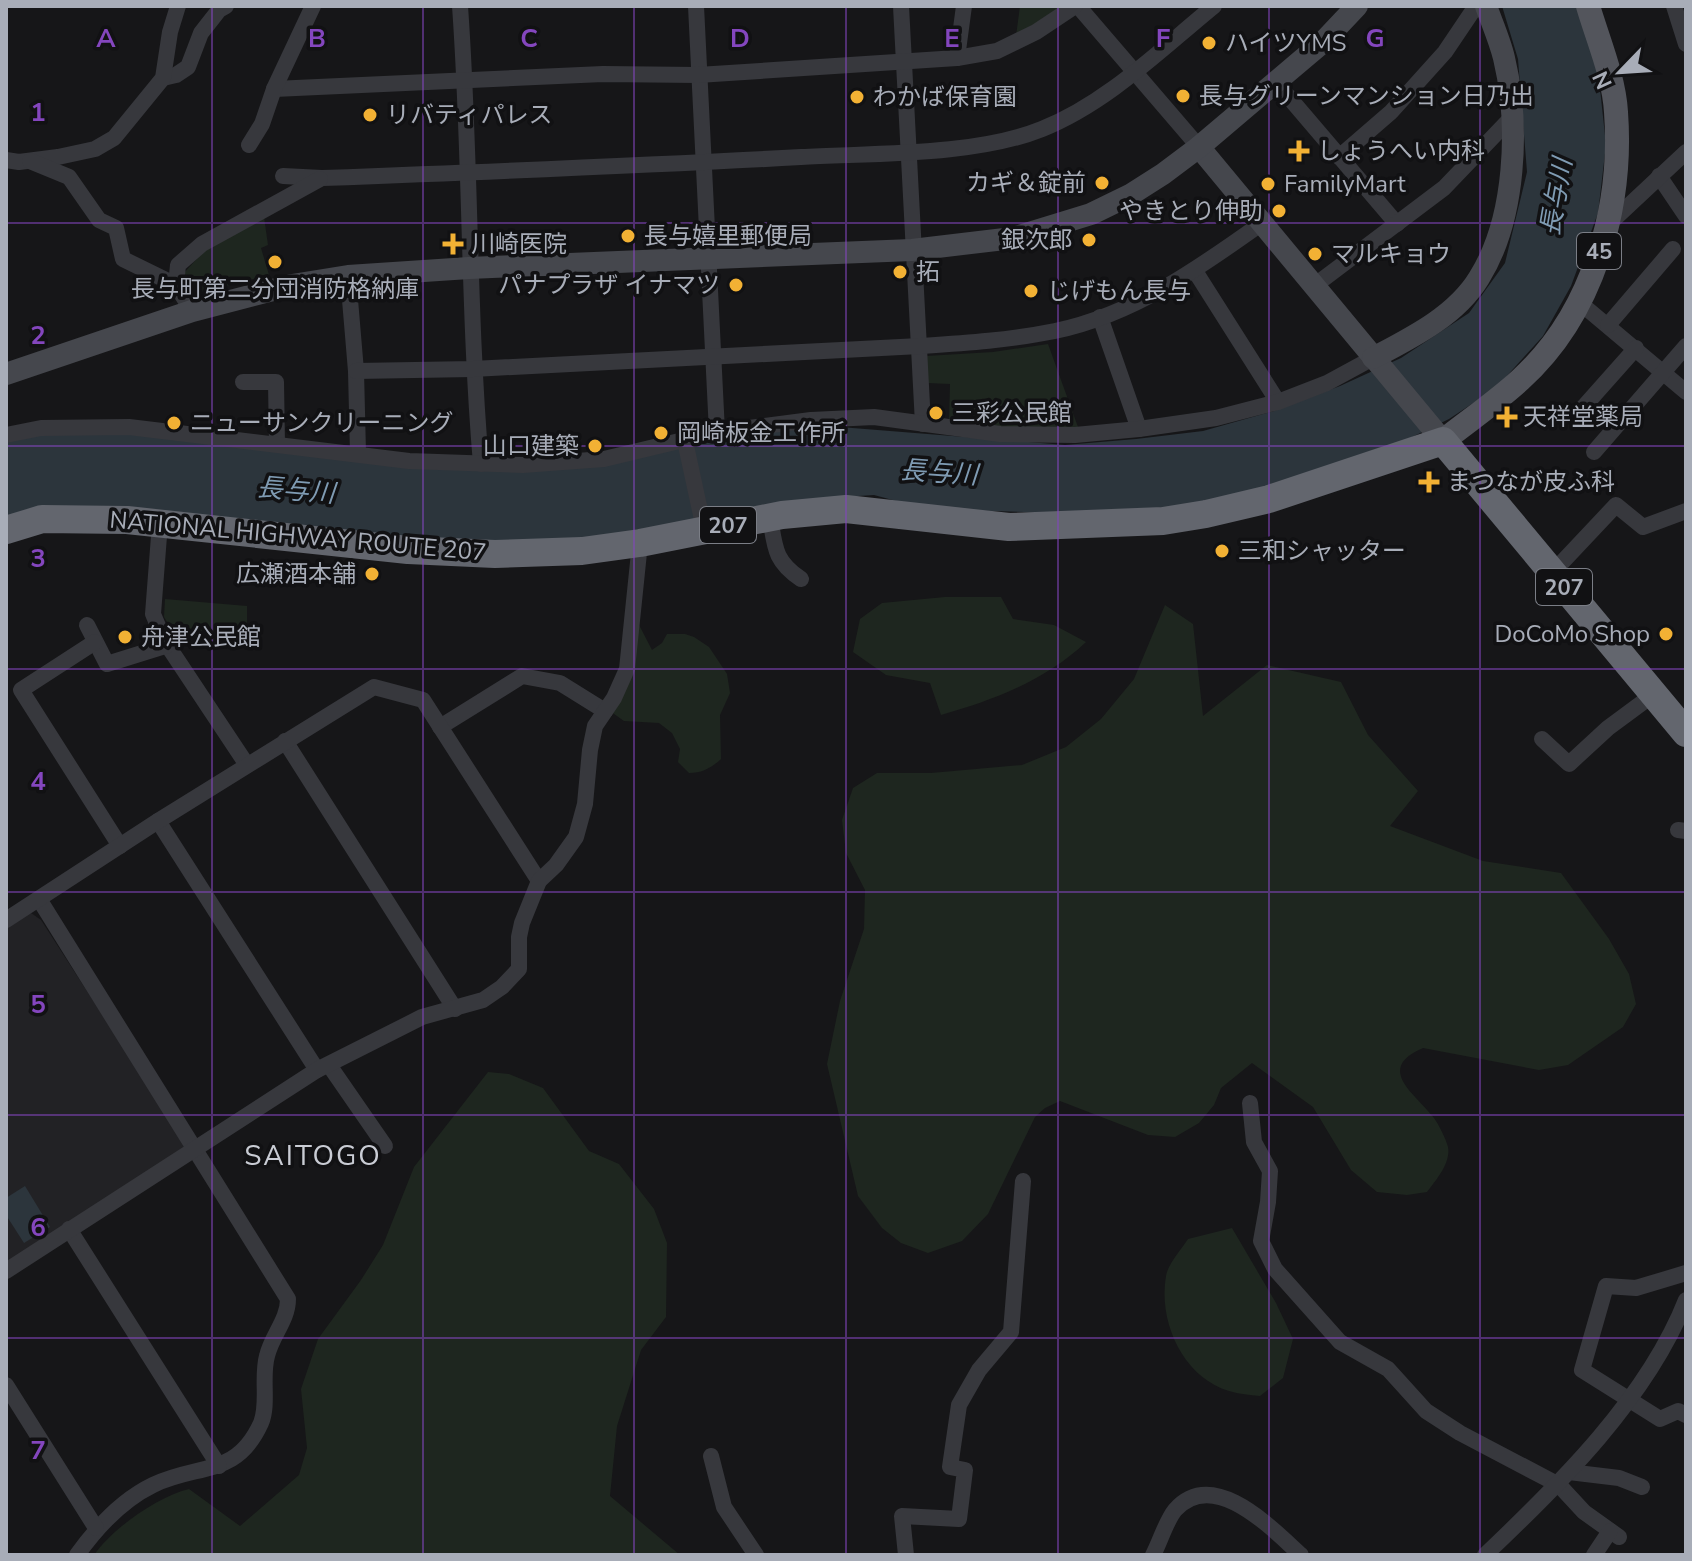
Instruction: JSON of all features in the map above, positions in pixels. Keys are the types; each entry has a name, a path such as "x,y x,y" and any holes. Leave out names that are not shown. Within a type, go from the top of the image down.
{"highway":[{"name":"NATIONAL HIGHWAY ROUTE 207","path":"6,530 42,519 79,518 160,523 408,550 495,554 582,551 640,543 704,526 846,509 1009,527 1163,521 1269,499 1439,437"},
{"name":"207","path":"1439,437 1686,733"}],"main road":[{"name":"45","path":"1439,437 1521,379 1551,345 1579,302 1609,224 1617,165 1616,109 1588,6"}],"street":[{"path":"6,160 29,161 95,149 114,138 163,78 170,32 178,6"},
{"path":"163,78 176,75 188,67 201,33 219,10 226,6"},
{"path":"249,145 262,124 274,89 313,6"},
{"path":"460,6 473,369 481,464"},
{"path":"696,6 717,432"},
{"path":"901,6 923,424"},
{"path":"957,58 964,6"},
{"path":"274,89 603,74 698,75 957,58 997,51 1036,32 1076,6 1199,147 1439,437"},
{"path":"283,176 322,178 703,163 910,151 1001,142 1042,129 1077,112 1133,72 1214,6"},
{"path":"6,374 192,311 292,285 348,276 469,268 912,250 1013,238 1091,214 1130,195 1199,147 1323,42 1357,6"},
{"path":"1339,157 1391,112 1445,52 1476,6"},
{"path":"6,435 41,428 129,427 409,461 523,465 604,459 686,443 717,432 811,420 874,417 1000,434 1075,435 1216,418 1278,402 1376,361 1448,313 1479,279 1501,231 1512,175 1511,118 1504,59 1486,6"},
{"path":"1674,6 1686,44"},
{"path":"1275,81 1397,224"},
{"path":"1314,286 1444,188 1511,118"},
{"path":"1609,224 1686,152"},
{"path":"29,161 69,177 99,220 116,228 123,259 176,285 192,311"},
{"path":"1659,176 1686,216"},
{"path":"176,285 178,265 202,244 322,178"},
{"path":"356,371 473,369 920,346 1029,335 1100,317 1170,286 1262,223"},
{"path":"1608,325 1673,249"},
{"path":"1195,271 1278,402"},
{"path":"348,276 356,371 358,453"},
{"path":"1579,302 1686,392"},
{"path":"1100,317 1139,429"},
{"path":"1594,452 1686,346"},
{"path":"1580,411 1636,348"},
{"path":"243,382 276,382 277,444"},
{"path":"686,443 704,526"},
{"path":"1552,573 1616,505 1643,527 1686,511"},
{"path":"770,517 781,564 801,579"},
{"path":"160,523 153,614 168,645 247,765"},
{"path":"6,1271 323,1068 422,1017 483,1000 502,987 519,969 522,923 539,881 556,865 576,837 585,804 595,726 614,698 627,669 640,543"},
{"path":"87,625 107,664 168,645"},
{"path":"95,642 21,690 120,846"},
{"path":"440,727 522,676 560,683 605,711"},
{"path":"6,920 374,687 423,700 539,881"},
{"path":"1542,739 1569,764 1608,728 1654,694"},
{"path":"285,741 455,1009"},
{"path":"158,821 323,1068 385,1146"},
{"path":"39,899 288,1299 288,1311 266,1357 262,1420 245,1451 219,1466 153,1485 96,1528 77,1555"},
{"path":"1250,1103 1254,1142 1270,1171 1261,1241 1275,1269 1340,1342 1388,1369 1426,1411 1460,1433 1564,1478 1619,1478 1642,1487"},
{"path":"906,1555 902,1516 959,1519 965,1470 950,1467 959,1405 979,1370 1011,1332 1023,1181"},
{"path":"69,1229 219,1466"},
{"path":"1686,1273 1636,1288 1606,1286 1582,1370 1660,1419 1678,1411 1686,1415"},
{"path":"1485,1555 1564,1478 1648,1374 1673,1334 1686,1300"},
{"path":"6,1385 96,1528"},
{"path":"711,1456 724,1507 756,1555"},
{"path":"1564,1478 1584,1512 1614,1534 1594,1555"},
{"path":"1153,1555 1176,1510 1195,1498 1218,1495 1253,1512 1301,1555"}],"shaded area":[{"path":"1020,6 1062,6 1016,36"},
{"path":"264,217 268,245 261,248 269,275 188,296 183,274 203,252"},
{"path":"1048,344 1078,427 949,423 950,384 927,383 926,356 993,352"},
{"path":"945,597 1001,597 1013,619 1054,625 1086,642 1037,678 980,703 941,715 930,683 886,675 853,652 860,619 882,603"},
{"path":"165,599 247,606 247,646 176,636 164,617"},
{"path":"1165,605 1193,624 1203,716 1267,665 1341,682 1368,735 1418,791 1390,826 1483,861 1561,873 1609,939 1629,974 1636,1004 1623,1027 1568,1065 1539,1070 1423,1048 1409,1056 1402,1064 1400,1073 1403,1082 1434,1118 1448,1147 1445,1165 1427,1192 1407,1195 1377,1192 1351,1170 1313,1107 1252,1063 1221,1088 1214,1105 1199,1123 1175,1137 1148,1135 1060,1101 1045,1108 1035,1117 988,1214 962,1241 928,1253 901,1243 882,1228 858,1196 827,1064 840,1001 864,929 865,890 846,853 842,820 853,788 877,773 931,773 1022,765 1066,747 1101,719 1134,679"},
{"path":"638,623 652,650 662,643 667,634 685,634 709,647 727,674 730,693 720,715 721,759 706,769 689,773 678,762 680,749 672,733 659,723 624,721 610,711"},
{"path":"31,913 41,920 185,1143 185,1152 6,1269 6,925"},
{"path":"488,1072 509,1074 543,1088 589,1151 619,1164 654,1209 667,1243 666,1317 641,1350 617,1426 610,1496 680,1555 94,1555 124,1524 150,1506 177,1493 189,1489 240,1526 299,1475 307,1448 301,1389 318,1339 383,1245 414,1167"},
{"path":"1232,1228 1276,1303 1293,1339 1283,1378 1260,1396 1229,1391 1199,1374 1177,1346 1166,1311 1167,1271 1188,1239"}],"water":[{"name":"長与川","path":"1502,6 1577,6 1598,70 1606,145 1598,213 1571,286 1543,336 1496,388 1449,419 1410,438 1284,483 1182,506 1090,514 926,509 874,495 811,499 589,540 472,542 6,520 6,442 43,433 131,433 482,471 793,427 840,427 1065,445 1203,431 1274,411 1401,358 1469,313 1505,263 1527,172 1518,59"},
{"path":"25,1186 50,1227 24,1243 6,1215 6,1198"}],"place":[{"name":"ハイツYMS","path":"1209,43"},
{"name":"長与グリーンマンション日乃出","path":"1183,96"},
{"name":"わかば保育園","path":"857,97"},
{"name":"リバティパレス","path":"370,115"},
{"name":"しょうへい内科","path":"1299,151"},
{"name":"カギ＆錠前","path":"1102,183"},
{"name":"FamilyMart","path":"1268,184"},
{"name":"やきとり伸助","path":"1279,211"},
{"name":"長与嬉里郵便局","path":"628,236"},
{"name":"銀次郎","path":"1089,240"},
{"name":"川崎医院","path":"453,244"},
{"name":"マルキョウ","path":"1315,254"},
{"name":"長与町第二分団消防格納庫","path":"275,262"},
{"name":"拓","path":"900,272"},
{"name":"パナプラザ イナマツ","path":"736,285"},
{"name":"じげもん長与","path":"1031,291"},
{"name":"三彩公民館","path":"936,413"},
{"name":"天祥堂薬局","path":"1507,417"},
{"name":"ニューサンクリーニング","path":"174,423"},
{"name":"岡崎板金工作所","path":"661,433"},
{"name":"山口建築","path":"595,446"},
{"name":"まつなが皮ふ科","path":"1429,482"},
{"name":"三和シャッター","path":"1222,551"},
{"name":"広瀬酒本舗","path":"372,574"},
{"name":"DoCoMo Shop","path":"1666,634"},
{"name":"舟津公民館","path":"125,637"}],"district":[{"name":"SAITOGO","path":"313,1155"}]}
